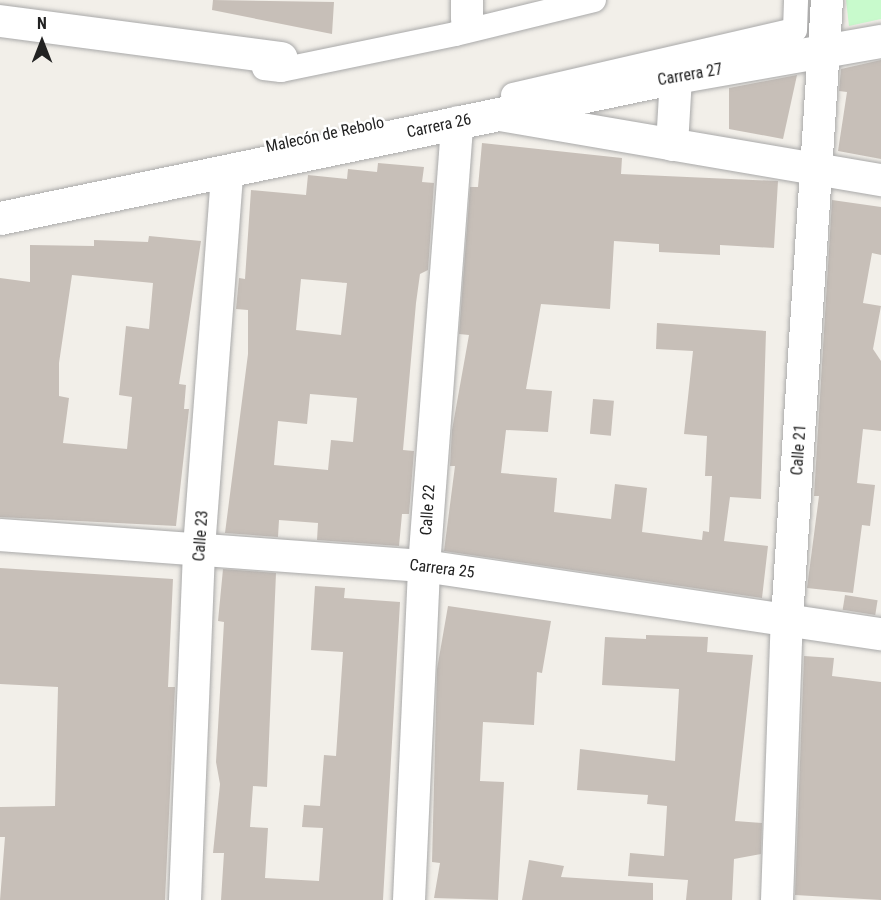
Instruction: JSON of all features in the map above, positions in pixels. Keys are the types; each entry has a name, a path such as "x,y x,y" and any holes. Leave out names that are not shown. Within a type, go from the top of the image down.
{"street":[{"path":"0,33 281,70 594,0"},
{"name":"Malecón de Rebolo","path":"0,202 795,30 796,0"},
{"name":"Calle 21","path":"777,900 787,619 819,169 827,10"},
{"path":"0,21 282,58"},
{"name":"Carrera 27","path":"499,114 676,77 825,53 881,41"},
{"path":"672,145 676,77"},
{"name":"Carrera 26","path":"0,218 499,114 881,180"},
{"name":"Calle 22","path":"409,900 424,566 457,122"},
{"name":"Calle 23","path":"185,900 199,548 227,172"},
{"name":"Carrera 25","path":"0,535 424,566 881,634"}],"green space":[{"path":"846,0 881,0 881,19 849,26"}],"building":[{"path":"213,0 334,2 332,34 212,10"},
{"path":"881,60 881,159 838,151 847,92 839,91 841,69"},
{"path":"797,75 783,139 729,129 729,88"},
{"path":"482,143 622,158 621,174 778,181 774,248 720,245 720,255 659,252 659,244 614,241 610,309 541,304 526,389 552,391 548,432 506,430 501,473 557,478 554,512 611,519 615,484 647,488 642,532 702,540 703,531 709,532 712,476 705,476 707,436 684,434 693,351 656,349 657,323 766,331 761,499 730,497 724,541 768,546 762,598 444,551 455,466 450,466 452,430 469,335 459,334 470,187 478,187"},
{"path":"378,163 424,167 422,182 434,183 428,270 420,274 403,450 414,451 409,514 402,514 399,546 317,540 318,523 279,520 278,537 225,533 248,354 248,310 236,309 239,278 245,279 251,190 306,195 308,175 347,179 348,169 377,172","holes":["301,279 347,283 341,335 296,330","310,394 357,398 353,442 331,440 328,470 274,465 278,421 307,424"]},
{"path":"832,200 881,207 881,255 872,253 863,303 881,306 873,349 881,361 881,431 863,429 857,483 875,485 870,526 862,525 853,593 807,588 819,496 814,496"},
{"path":"149,236 201,241 179,384 186,385 184,409 189,409 176,526 0,517 0,278 30,282 30,245 94,246 94,240 148,242","holes":["72,275 153,283 149,329 126,326 119,395 132,397 127,449 63,443 69,398 59,396 59,363"]},
{"path":"593,399 614,401 611,436 590,434"},
{"path":"0,568 173,579 168,687 175,687 165,900 0,900 5,837 0,837 0,807 55,806 58,687 0,684"},
{"path":"223,569 276,573 267,787 253,786 250,827 268,828 265,878 319,881 323,828 302,827 304,805 320,806 324,755 336,756 343,652 311,650 315,586 345,588 344,598 400,602 383,900 221,900 224,853 213,853 220,784 216,762 224,622 218,621"},
{"path":"845,595 878,600 875,615 843,610"},
{"path":"448,606 551,621 542,673 537,672 534,725 483,722 480,781 504,782 498,900 434,898 440,863 432,862 437,669"},
{"path":"646,635 708,637 707,652 753,655 735,821 762,823 761,854 734,859 732,900 686,900 688,880 628,876 630,853 664,856 667,806 647,804 648,795 577,790 580,749 675,761 679,689 602,685 605,637 646,639"},
{"path":"804,656 834,658 832,676 881,682 881,900 795,895"},
{"path":"529,860 564,866 561,877 653,883 653,900 522,900"}]}
